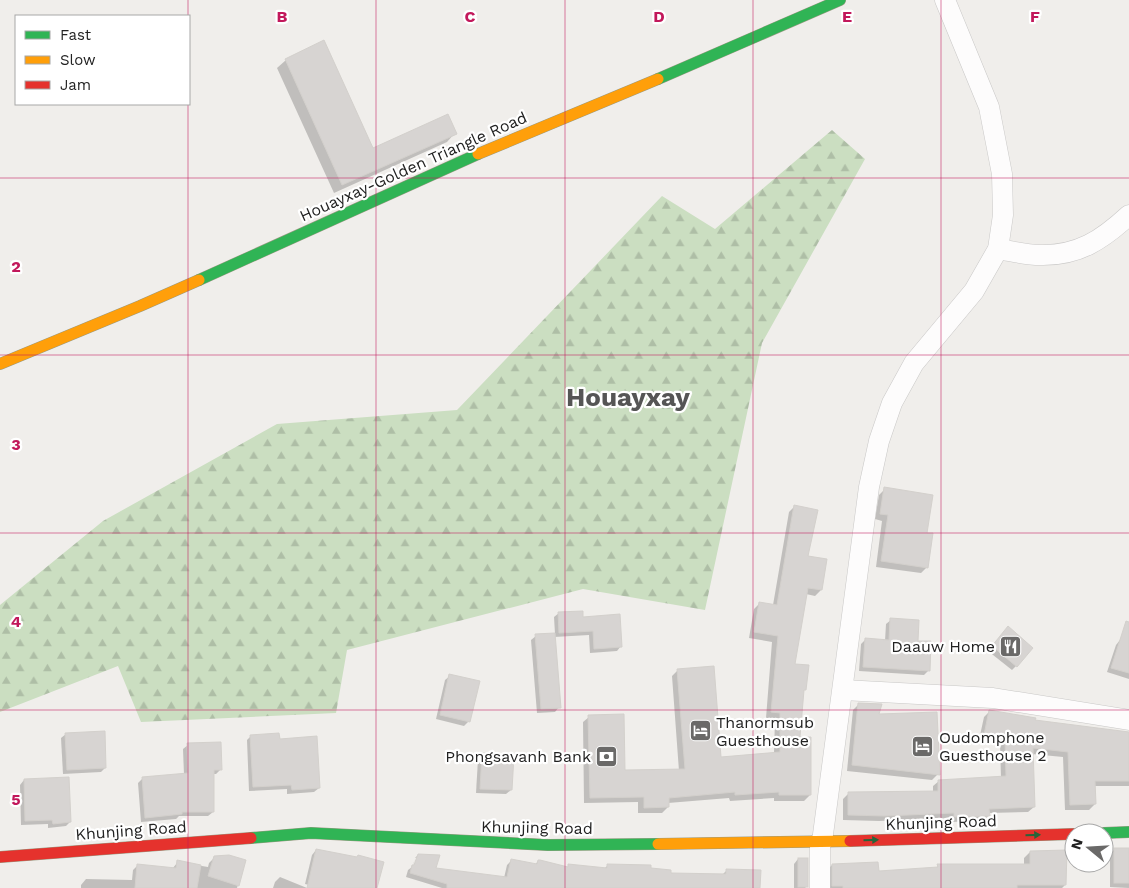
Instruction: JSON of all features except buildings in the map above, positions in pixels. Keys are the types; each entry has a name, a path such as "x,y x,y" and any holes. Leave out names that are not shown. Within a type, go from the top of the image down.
{"main road":[{"name":"Houayxay-Golden Triangle Road","path":"0,364 140,306 478,154 684,68 840,0"},
{"path":"1114,833 1129,832"},
{"name":"Khunjing Road","path":"0,856 311,833 548,845 821,842 1064,834"}],"street":[{"path":"820,888 821,842 869,487 879,440 892,403 914,363 974,291 998,249 1003,215 1002,174 989,107 945,0"},
{"path":"998,249 1038,255 1061,254 1080,248 1109,234 1129,215"},
{"path":"843,690 994,698 1129,720"}],"green space":[{"path":"832,130 865,159 762,343 705,610 583,589 347,650 336,713 141,722 118,666 0,712 0,605 103,521 277,424 457,410 662,196 715,229"}],"traffic: fast":[{"path":"658,79 840,0"},
{"path":"199,280 478,154"},
{"path":"1114,833 1129,832"},
{"path":"251,838 311,833 548,845 658,844"}],"traffic: slow":[{"path":"478,154 658,79"},
{"path":"0,364 199,280"},
{"path":"658,844 850,841"}],"traffic: jam":[{"path":"850,841 1064,834"},
{"path":"0,857 251,838"}],"place":[{"name":"Daauw Home","path":"1011,646"},
{"name":"Thanormsub Guesthouse","path":"700,731"},
{"name":"Oudomphone Guesthouse 2","path":"923,746"},
{"name":"Phongsavanh Bank","path":"607,756"}],"district":[{"name":"Houayxay","path":"628,397"}]}
